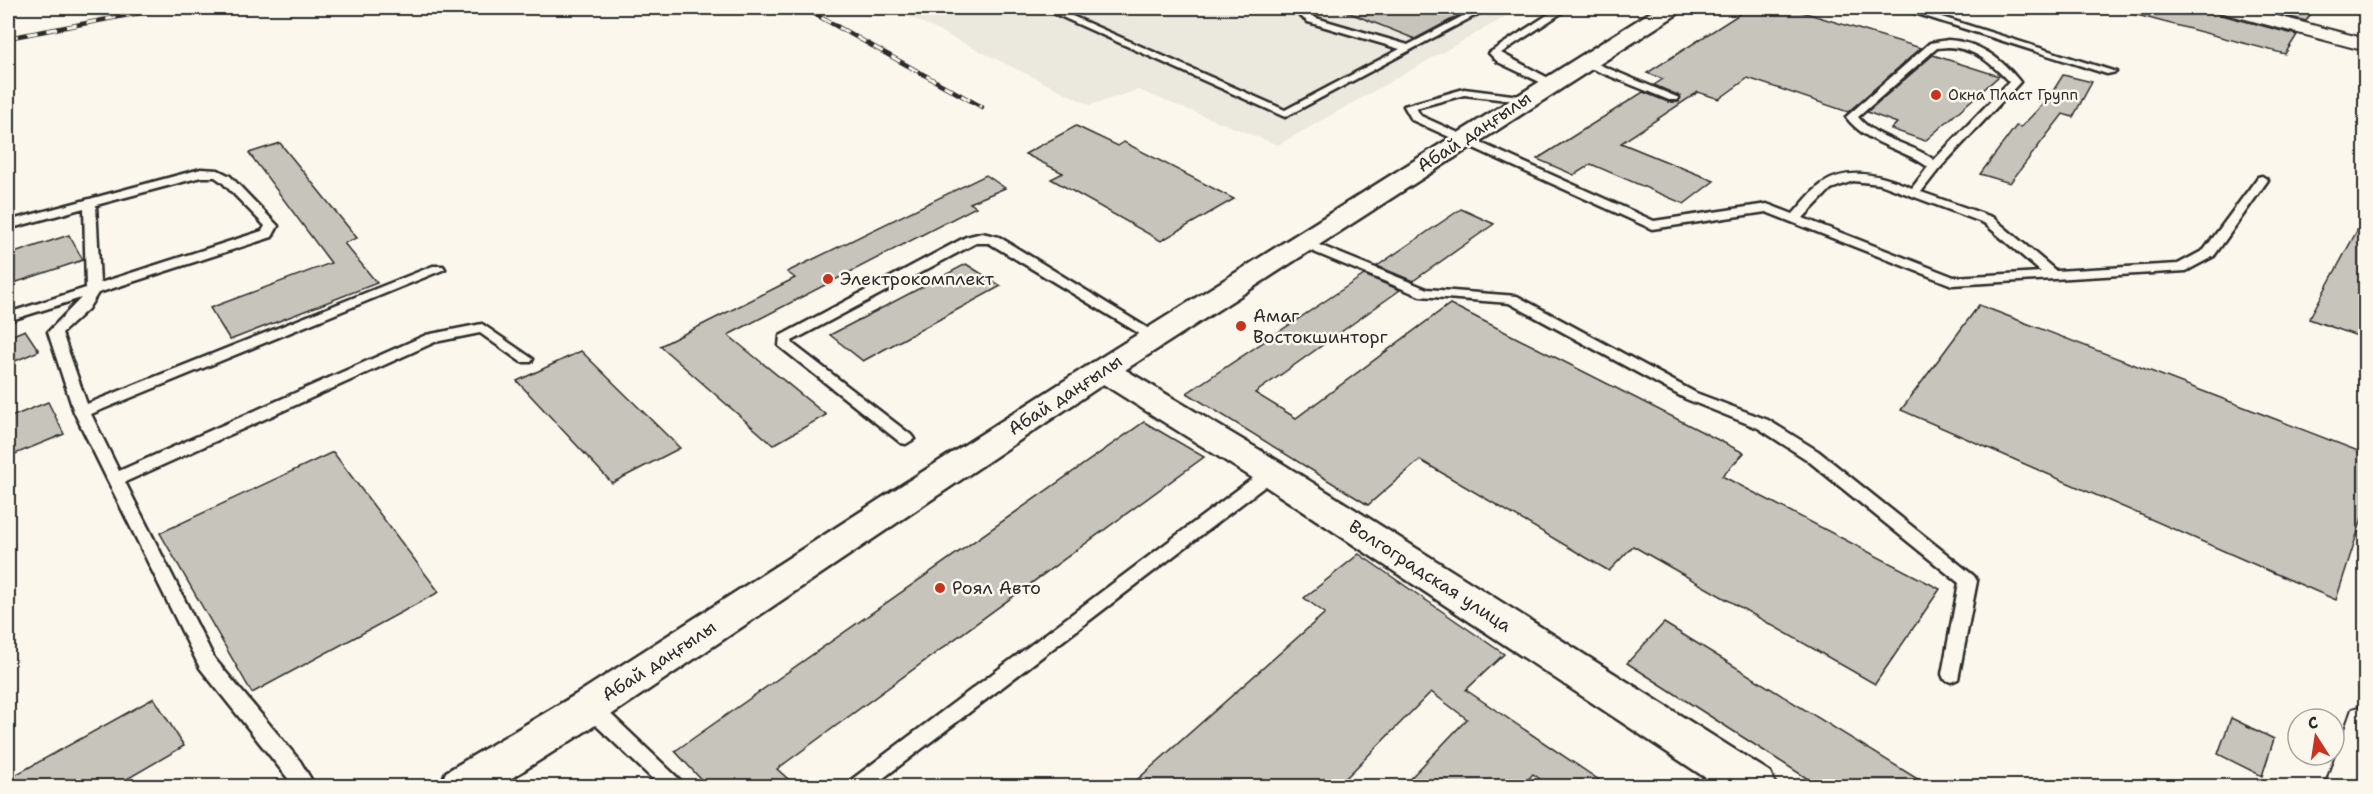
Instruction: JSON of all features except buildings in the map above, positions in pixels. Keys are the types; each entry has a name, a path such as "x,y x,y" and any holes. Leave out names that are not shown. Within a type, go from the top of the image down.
{"main road":[{"name":"Абай даңғылы","path":"462,786 590,706 1103,370 1537,91 1671,8"},
{"name":"Волгоградская улица","path":"1103,370 1271,473 1754,786"}],"street":[{"path":"2226,8 2366,45"},
{"path":"2344,786 2366,721"}],"lane":[{"path":"1047,8 1285,114 1484,8"},
{"path":"1295,8 1312,20 1407,48"},
{"path":"1537,91 1494,53 1564,8"},
{"path":"1904,8 2111,72"},
{"path":"1914,193 1935,166 2015,82 1980,49 1949,43 1934,45 1852,117 1859,127 1872,136 1915,151 1935,166"},
{"path":"1584,62 1672,98"},
{"path":"1537,91 1464,92 1410,106 1416,118 1652,225 1767,208 1952,281 2181,268 2209,253 2262,180"},
{"path":"8,225 201,173 218,174 226,179 272,226 267,234 8,317"},
{"path":"1795,219 1832,183 1854,178 1883,180 1988,220 2053,275"},
{"path":"90,203 93,290 83,306 55,332 82,412 207,663 293,767 305,786"},
{"path":"906,439 786,346 785,339 971,240 982,237 994,240 1155,337"},
{"path":"1302,242 1425,293 1512,299 1690,396 1763,424 1812,454 1968,581 1951,674"},
{"path":"82,412 438,269"},
{"path":"116,479 431,338 482,328 526,359"},
{"path":"858,786 1271,473"},
{"path":"590,706 673,786"}],"shaded area":[{"path":"892,8 1521,8 1278,145 1138,90 1090,105"}],"railway":[{"path":"8,38 166,8"},
{"path":"804,8 982,107"}],"place":[{"name":"Окна Пласт Групп","path":"1936,95"},
{"name":"Электрокомплект","path":"828,279"},
{"name":"Амаг Востокшинторг","path":"1241,326"},
{"name":"Роял Авто","path":"940,588"}]}
